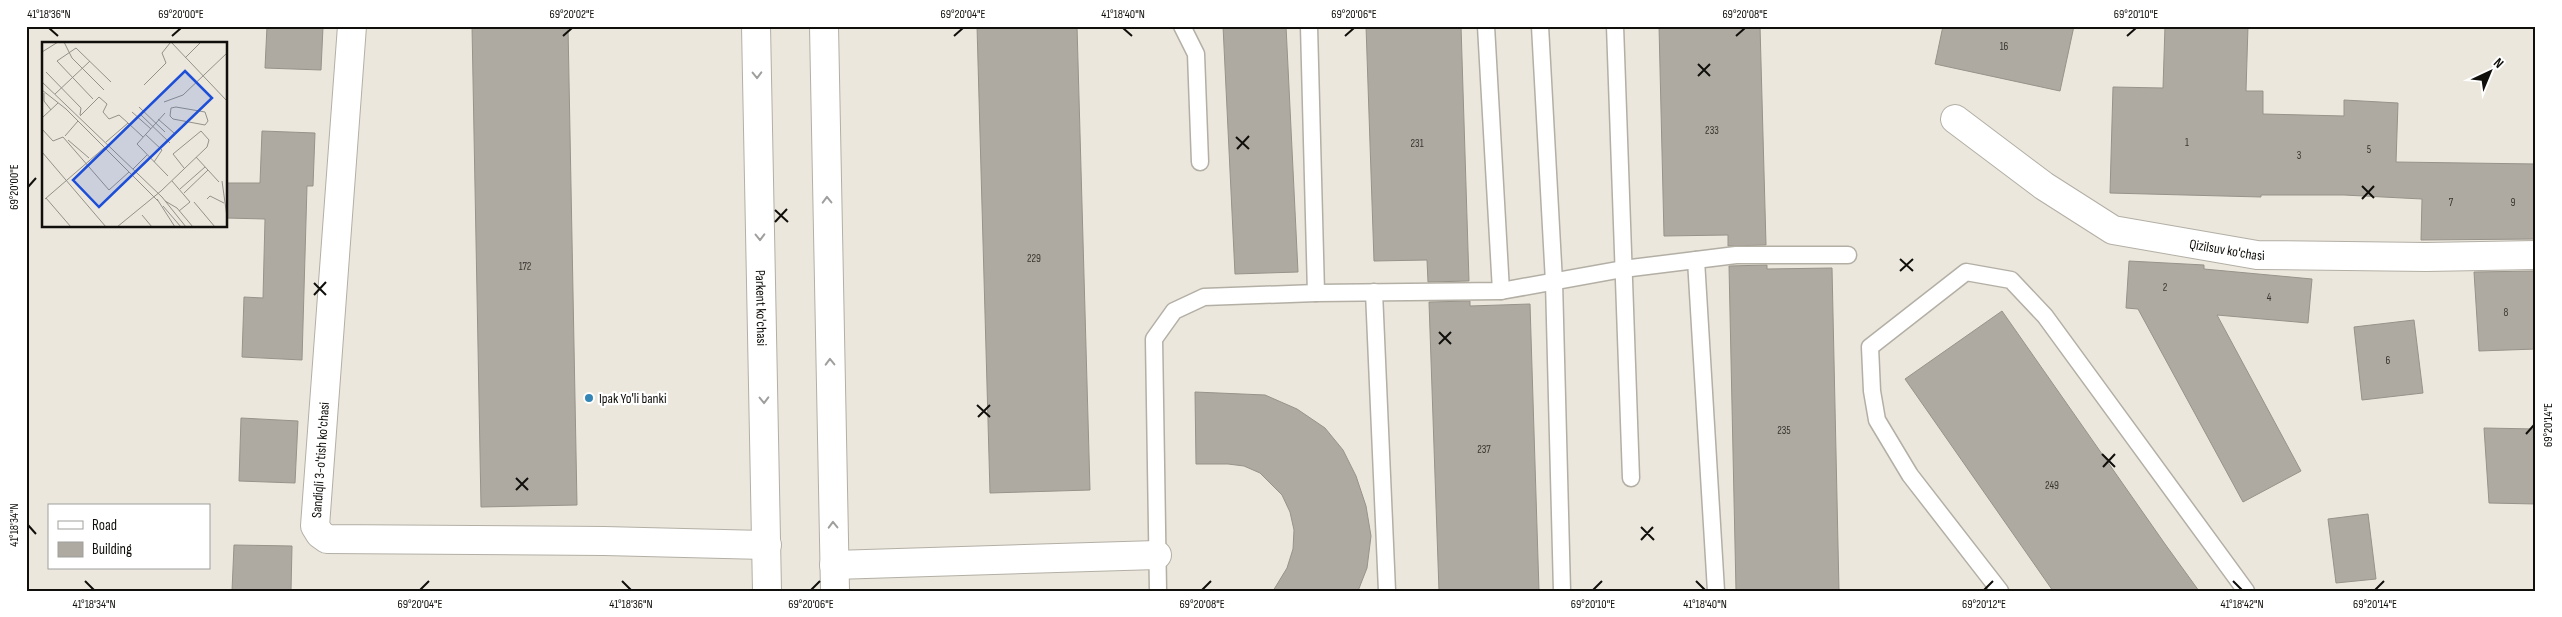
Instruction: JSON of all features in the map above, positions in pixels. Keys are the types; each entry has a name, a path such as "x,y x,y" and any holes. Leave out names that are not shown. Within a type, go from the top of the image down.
{"street":[{"name":"Sandiqli 3-o'tish ko'chasi","path":"352,26 315,526 320,534 327,539 604,540 766,546"},
{"name":"Parkent ko'chasi","path":"756,26 768,591"},
{"path":"824,26 835,578 1157,555"},
{"name":"Qizilsuv ko'chasi","path":"1955,119 2044,186 2113,230 2257,254 2426,257 2536,255"}],"lane":[{"path":"1182,26 1196,54 1200,162"},
{"path":"1309,26 1316,292"},
{"path":"1486,26 1502,291"},
{"path":"1540,26 1554,282 1562,591"},
{"path":"1615,26 1631,478"},
{"path":"1158,591 1154,339 1174,311 1204,297 1316,292 1502,291 1623,269 1736,255 1848,255"},
{"path":"1696,260 1716,591"},
{"path":"2000,591 1910,475 1877,420 1872,391 1870,347 1966,272 2011,280 2045,316 2246,591"},
{"path":"1374,292 1387,591"}],"building":[{"path":"267,26 323,27 321,70 265,68"},
{"path":"472,26 568,26 577,505 481,507"},
{"path":"977,26 1077,26 1090,490 990,493"},
{"path":"1223,26 1286,26 1298,272 1235,274"},
{"path":"1366,26 1461,26 1469,281 1428,282 1427,260 1374,261"},
{"path":"1659,26 1760,26 1766,245 1728,246 1728,235 1664,236"},
{"path":"1943,26 2074,26 2060,91 1935,64"},
{"path":"2165,26 2248,26 2246,91 2263,91 2263,114 2344,116 2344,100 2398,103 2396,162 2536,164 2536,239 2421,240 2422,199 2344,195 2261,195 2261,197 2110,193 2113,87 2163,88"},
{"path":"262,131 315,133 313,186 307,186 302,360 242,357 244,297 263,298 265,219 228,218 228,183 260,183"},
{"path":"2129,261 2204,265 2204,269 2312,279 2308,323 2217,315 2301,471 2243,502 2138,309 2126,308"},
{"path":"1767,265 1767,269 1832,268 1839,591 1736,591 1729,266"},
{"path":"2536,271 2536,349 2479,351 2474,272"},
{"path":"1470,301 1470,306 1530,304 1539,591 1439,591 1429,302"},
{"path":"2002,311 2199,591 2053,591 1905,379"},
{"path":"2414,320 2423,393 2362,400 2354,327"},
{"path":"1195,392 1265,395 1297,409 1325,428 1343,450 1356,476 1366,506 1371,536 1367,568 1358,591 1273,591 1287,568 1293,549 1294,530 1290,512 1282,495 1260,473 1244,466 1196,464"},
{"path":"241,418 298,421 295,483 239,481"},
{"path":"2484,428 2536,429 2536,504 2489,503"},
{"path":"2368,514 2376,579 2336,583 2328,519"},
{"path":"234,545 292,546 291,591 232,591"}],"place":[{"name":"Ipak Yo'li banki","path":"589,398"}]}
